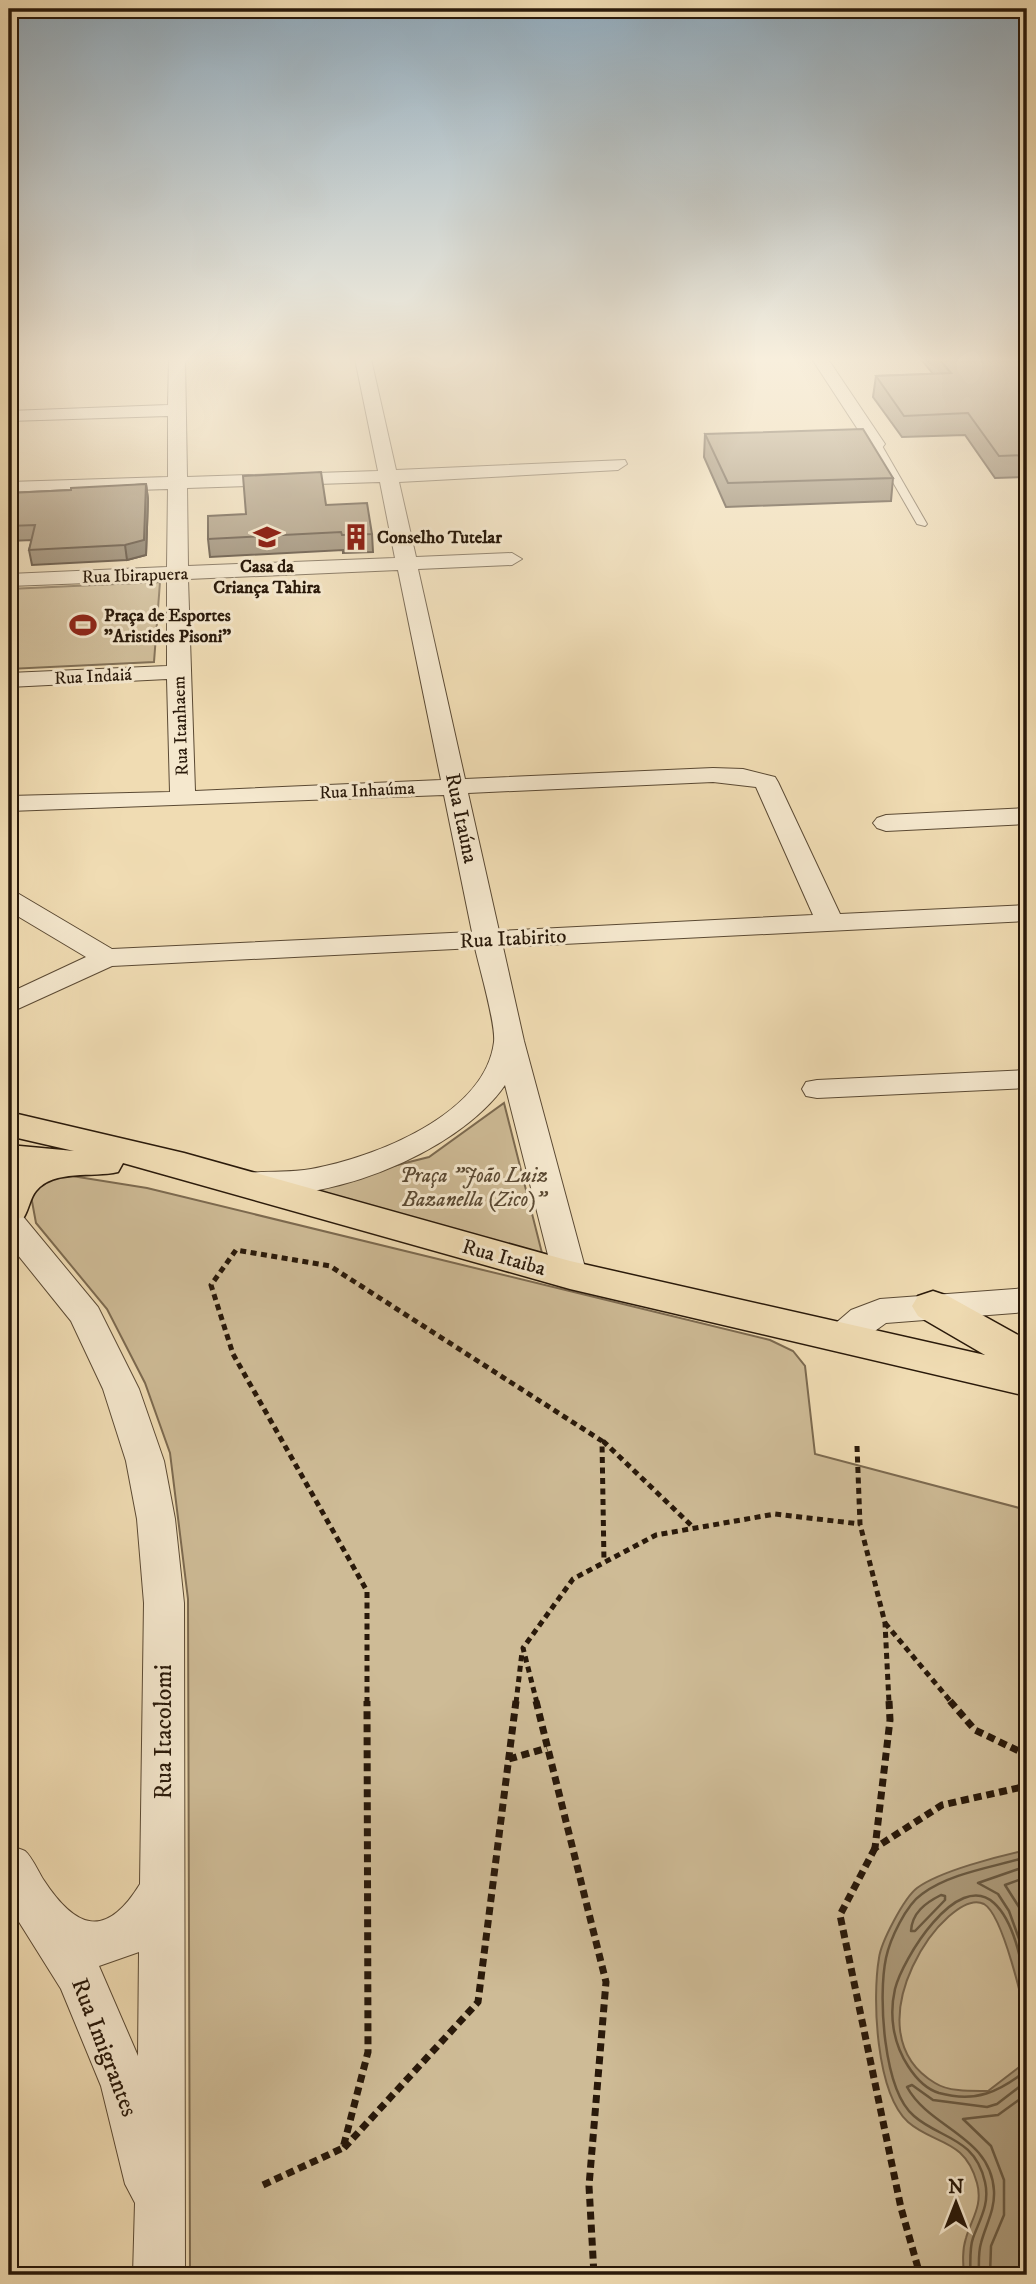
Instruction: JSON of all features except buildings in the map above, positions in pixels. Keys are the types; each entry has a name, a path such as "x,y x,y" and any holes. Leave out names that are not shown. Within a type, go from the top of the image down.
{"main road":[{"name":"Rua Itaiba","path":"9,1124 170,1162 570,1275 1027,1380"},
{"name":"Rua Itaiba","path":"9,1157 72,1164 170,1162"},
{"path":"11,1215 16,1187 27,1176 45,1168 72,1164"},
{"path":"933,1306 1027,1359"}],"street":[{"name":"Rua Itanhaem","path":"179,466 178,672 183,799"},
{"name":"Rua Itaúna","path":"387,466 509,1041 570,1275"},
{"path":"9,488 585,466"},
{"name":"Rua Ibirapuera","path":"9,580 512,559"},
{"name":"Rua Indaiá","path":"9,680 178,672"},
{"name":"Rua Inhaúma","path":"9,804 183,799 713,775 743,776 766,782 830,922"},
{"path":"886,823 1027,816"},
{"path":"9,900 107,958"},
{"name":"Rua Itabirito","path":"9,1004 107,958 1027,913"},
{"path":"242,1184 309,1180 364,1167 418,1143 463,1116 496,1078 509,1041"},
{"path":"817,1089 1027,1079"},
{"name":"Rua Itacolomi","path":"11,1215 86,1317 121,1389 145,1461 156,1519 164,1603 159,2275"},
{"path":"842,1337 863,1319 880,1311 1027,1300"},
{"name":"Rua Imigrantes","path":"9,1866 79,1975 126,2086 161,2222"},
{"name":"Rua Imigrantes","path":"43,1919 73,1941 102,1945 127,1936 150,1915 163,1887"}],"lane":[{"path":"888,466 922,524"}],"path":[{"path":"343,2148 368,2052 367,1591 233,1354 211,1285 236,1250 330,1266 602,1441 694,1528"},
{"path":"602,1441 604,1562"},
{"path":"857,1446 860,1524 885,1623 890,1720 875,1848 840,1915 901,2208 920,2275"},
{"path":"263,2185 343,2148 478,2002 523,1647 573,1579 656,1535 775,1514 860,1524"},
{"path":"885,1623 975,1730 1027,1755"},
{"path":"523,1647 606,1982 589,2186 594,2275"},
{"path":"509,1759 547,1748"},
{"path":"875,1848 942,1805 1027,1786"}],"green space":[{"name":"Praça de Esportes \"Aristides Pisoni\"","path":"160,582 154,662 9,669 9,589"},
{"name":"Praça \"João Luiz Bazanella (Zico)\"","path":"504,1103 543,1257 293,1191 429,1157"},
{"path":"72,1176 147,1188 770,1340 793,1351 805,1366 815,1454 1027,1510 1027,2275 190,2275 188,1599 170,1453 145,1383 107,1309 36,1223 31,1196 38,1184 53,1177"}],"water":[{"path":"1027,1850 1027,2029 1005,1942 991,1912 984,1904 968,1904 949,1916 929,1938 913,1966 902,1998 900,2030 910,2059 941,2086 988,2091 1022,2065 1027,2051 1027,2275 964,2275 964,2247 979,2198 977,2183 965,2158 948,2144 908,2122 897,2108 889,2090 883,2068 877,2020 879,1958 894,1921 917,1888 955,1870"}],"place":[{"name":"Casa da Criança Tahira","path":"267,537"},
{"name":"Conselho Tutelar","path":"356,537"},
{"name":"Praça de Esportes \"Aristides Pisoni\"","path":"83,625"}]}
